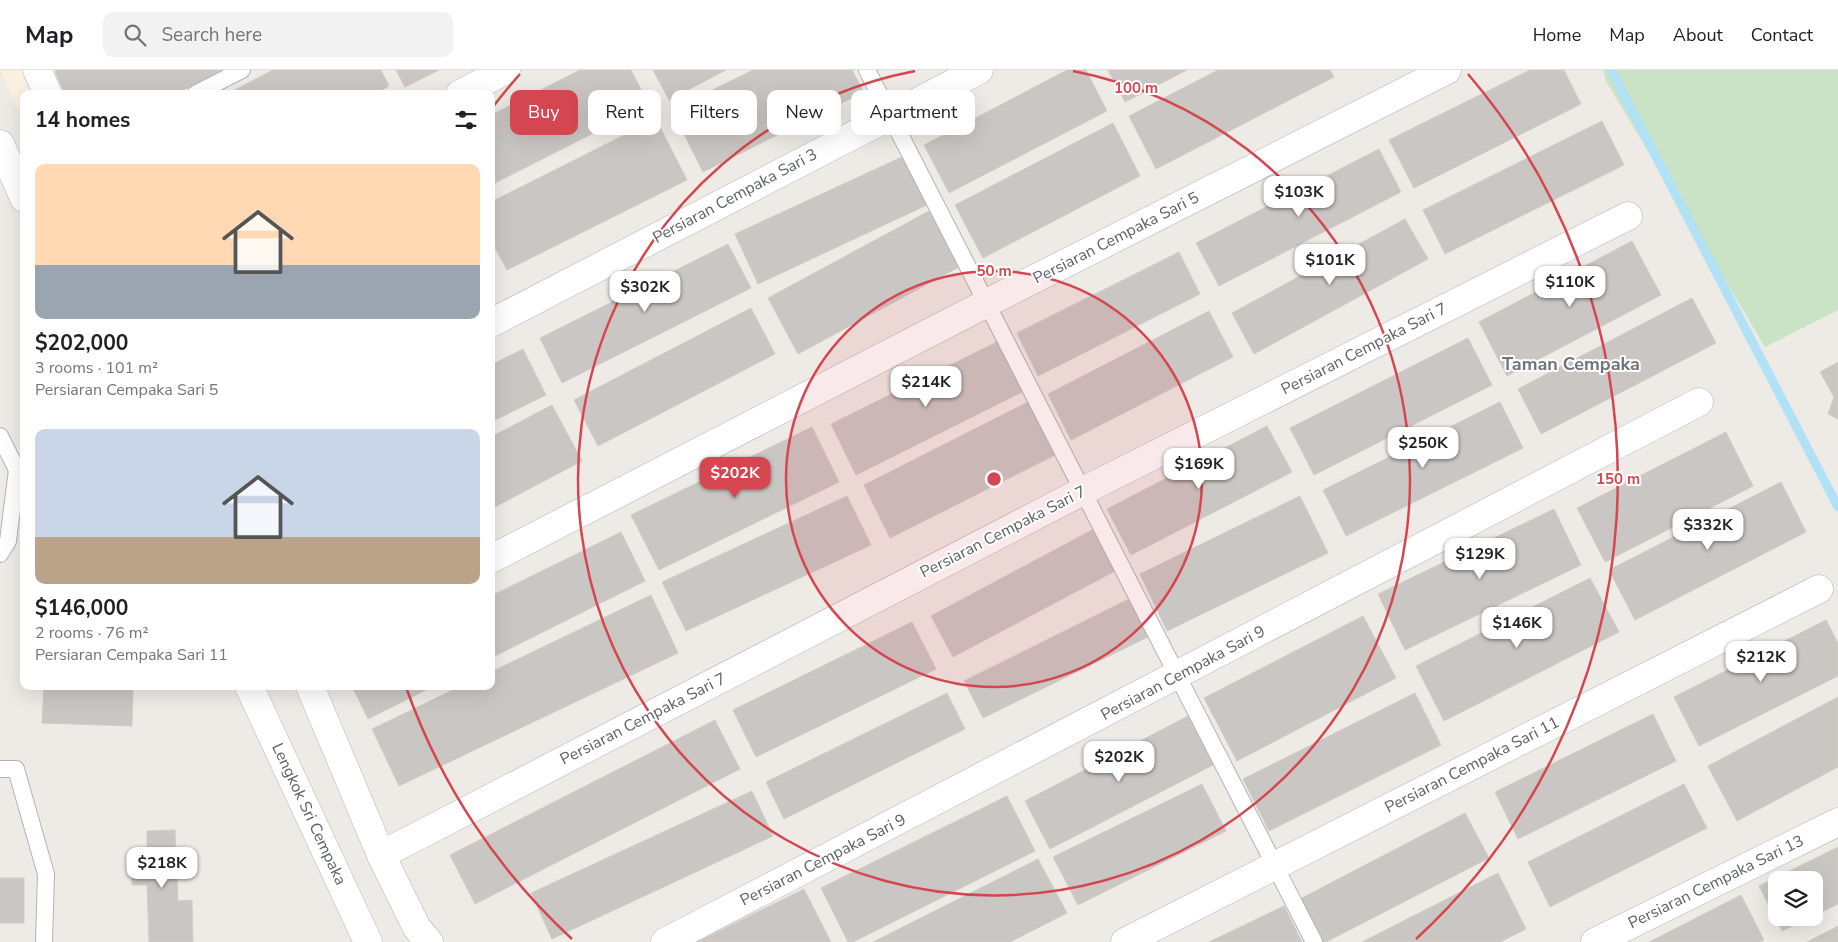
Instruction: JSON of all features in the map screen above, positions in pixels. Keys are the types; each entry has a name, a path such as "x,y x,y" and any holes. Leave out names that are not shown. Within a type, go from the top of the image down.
{"street":[{"path":"37,70 46,90"},
{"path":"468,90 506,70"},
{"name":"Persiaran Cempaka Sari 3","path":"939,90 979,70"},
{"name":"Persiaran Cempaka Sari 5","path":"495,557 987,303 1447,70"},
{"name":"Persiaran Cempaka Sari 3","path":"495,321 852,135"},
{"path":"0,144 20,189"},
{"name":"Persiaran Cempaka Sari 7","path":"381,855 1083,491 1628,216"},
{"name":"Persiaran Cempaka Sari 9","path":"665,942 1699,402"},
{"name":"Persiaran Cempaka Sari 11","path":"1125,942 1819,589"},
{"name":"Lengkok Sri Cempaka","path":"251,690 368,942"},
{"path":"312,690 381,855 417,928 429,942"},
{"name":"Persiaran Cempaka Sari 13","path":"1595,942 1838,822"}],"lane":[{"path":"204,90 242,70"},
{"path":"867,70 877,90"},
{"path":"900,135 1314,942"},
{"path":"0,436 20,468 8,541 0,554"},
{"path":"0,769 16,769 46,874 44,942"}],"shaded area":[{"path":"0,70 243,70 205,90 20,90 20,115"}],"green space":[{"path":"1603,70 1838,70 1838,310 1765,347 1606,81"}],"building":[{"path":"56,70 222,70 184,90 63,90 55,72"},
{"path":"273,70 381,70 389,86 382,90 235,90"},
{"path":"396,70 439,70 405,87"},
{"path":"580,70 631,70 641,90 588,90 588,135 590,135 495,183 495,113 510,105 510,135 578,135 578,90 540,90"},
{"path":"653,70 726,70 688,90 671,90 671,99 669,100"},
{"path":"753,70 852,70 863,90 851,90 851,98 841,103 841,90 767,90 767,135 777,135 703,172 684,135 757,135 757,90 712,90"},
{"path":"1067,70 1086,70 1107,111 949,193 924,145 943,135 975,135 975,118"},
{"path":"1108,70 1187,70 1125,102"},
{"path":"1218,70 1330,70 1334,77 1156,169 1129,116"},
{"path":"1530,70 1564,70 1581,104 1414,188 1389,140"},
{"path":"1602,121 1624,165 1445,254 1423,210"},
{"path":"1113,123 1140,176 983,258 955,205"},
{"path":"661,129 687,180 507,270 495,248 495,200 624,135 661,135"},
{"path":"1379,149 1401,192 1219,286 1196,243"},
{"path":"904,156 927,205 758,284 735,234"},
{"path":"929,211 959,267 798,354 768,298"},
{"path":"1405,219 1428,259 1254,354 1232,313"},
{"path":"1632,241 1661,295 1507,376 1479,322"},
{"path":"728,244 751,288 562,383 540,338"},
{"path":"1179,252 1200,294 1038,376 1017,333"},
{"path":"1692,298 1716,343 1541,434 1518,389"},
{"path":"751,308 775,354 598,446 574,400"},
{"path":"1209,311 1233,357 1071,440 1048,394"},
{"path":"1468,338 1492,385 1314,475 1290,428"},
{"path":"997,342 1022,392 856,475 831,424"},
{"path":"523,349 546,395 495,420 495,363"},
{"path":"1838,362 1838,419 1828,414 1834,397 1820,372"},
{"path":"1028,402 1055,455 890,538 864,485"},
{"path":"1500,402 1523,448 1346,536 1323,490"},
{"path":"552,405 582,461 495,507 495,435"},
{"path":"1267,426 1292,472 1131,555 1107,509"},
{"path":"812,427 839,482 659,570 631,515"},
{"path":"1726,432 1753,486 1605,562 1577,508"},
{"path":"1781,482 1806,532 1635,620 1609,570"},
{"path":"847,496 871,545 686,631 662,582"},
{"path":"1300,496 1328,553 1167,631 1140,574"},
{"path":"1554,509 1581,565 1405,650 1378,594"},
{"path":"1092,530 1115,571 953,657 931,616"},
{"path":"621,532 645,581 495,656 495,594"},
{"path":"1590,578 1619,632 1444,721 1416,666"},
{"path":"651,595 678,653 399,786 372,729 453,690 495,690 495,670"},
{"path":"1129,599 1148,637 983,718 964,681"},
{"path":"1363,616 1396,678 1237,761 1204,698"},
{"path":"1826,620 1838,643 1838,676 1699,746 1674,697"},
{"path":"912,622 936,669 756,757 733,710"},
{"path":"44,690 133,690 132,726 42,723"},
{"path":"354,690 426,690 368,719"},
{"path":"947,693 965,729 784,819 766,782"},
{"path":"1415,693 1441,745 1269,831 1243,779"},
{"path":"1838,697 1838,767 1737,821 1708,766"},
{"path":"1653,714 1676,761 1518,839 1495,792"},
{"path":"1188,716 1213,765 1050,849 1025,801"},
{"path":"715,720 740,769 475,904 450,855"},
{"path":"1202,784 1226,831 1078,905 1053,857"},
{"path":"1684,784 1707,828 1550,907 1528,862"},
{"path":"752,791 773,836 552,939 531,893"},
{"path":"1007,796 1035,851 853,942 848,942 821,888"},
{"path":"1465,813 1489,858 1323,942 1300,899"},
{"path":"175,830 178,901 192,900 193,942 149,942 147,885 132,885 131,848 147,848 147,831"},
{"path":"1838,847 1838,904 1823,912 1823,871 1789,871"},
{"path":"1038,859 1067,913 1010,942 873,942"},
{"path":"1498,873 1526,929 1500,942 1362,942"},
{"path":"0,878 24,878 24,923 0,923"},
{"path":"1768,882 1768,904 1759,886"},
{"path":"804,889 831,942 697,942"},
{"path":"1741,895 1764,940 1759,942 1649,942"},
{"path":"1284,906 1302,942 1209,942"},
{"path":"1779,926 1793,926 1782,931"},
{"path":"1838,926 1838,942 1807,942"}],"waterway":[{"path":"1611,70 1838,507"}],"district":[{"name":"Taman Cempaka","path":"1571,364"}]}
